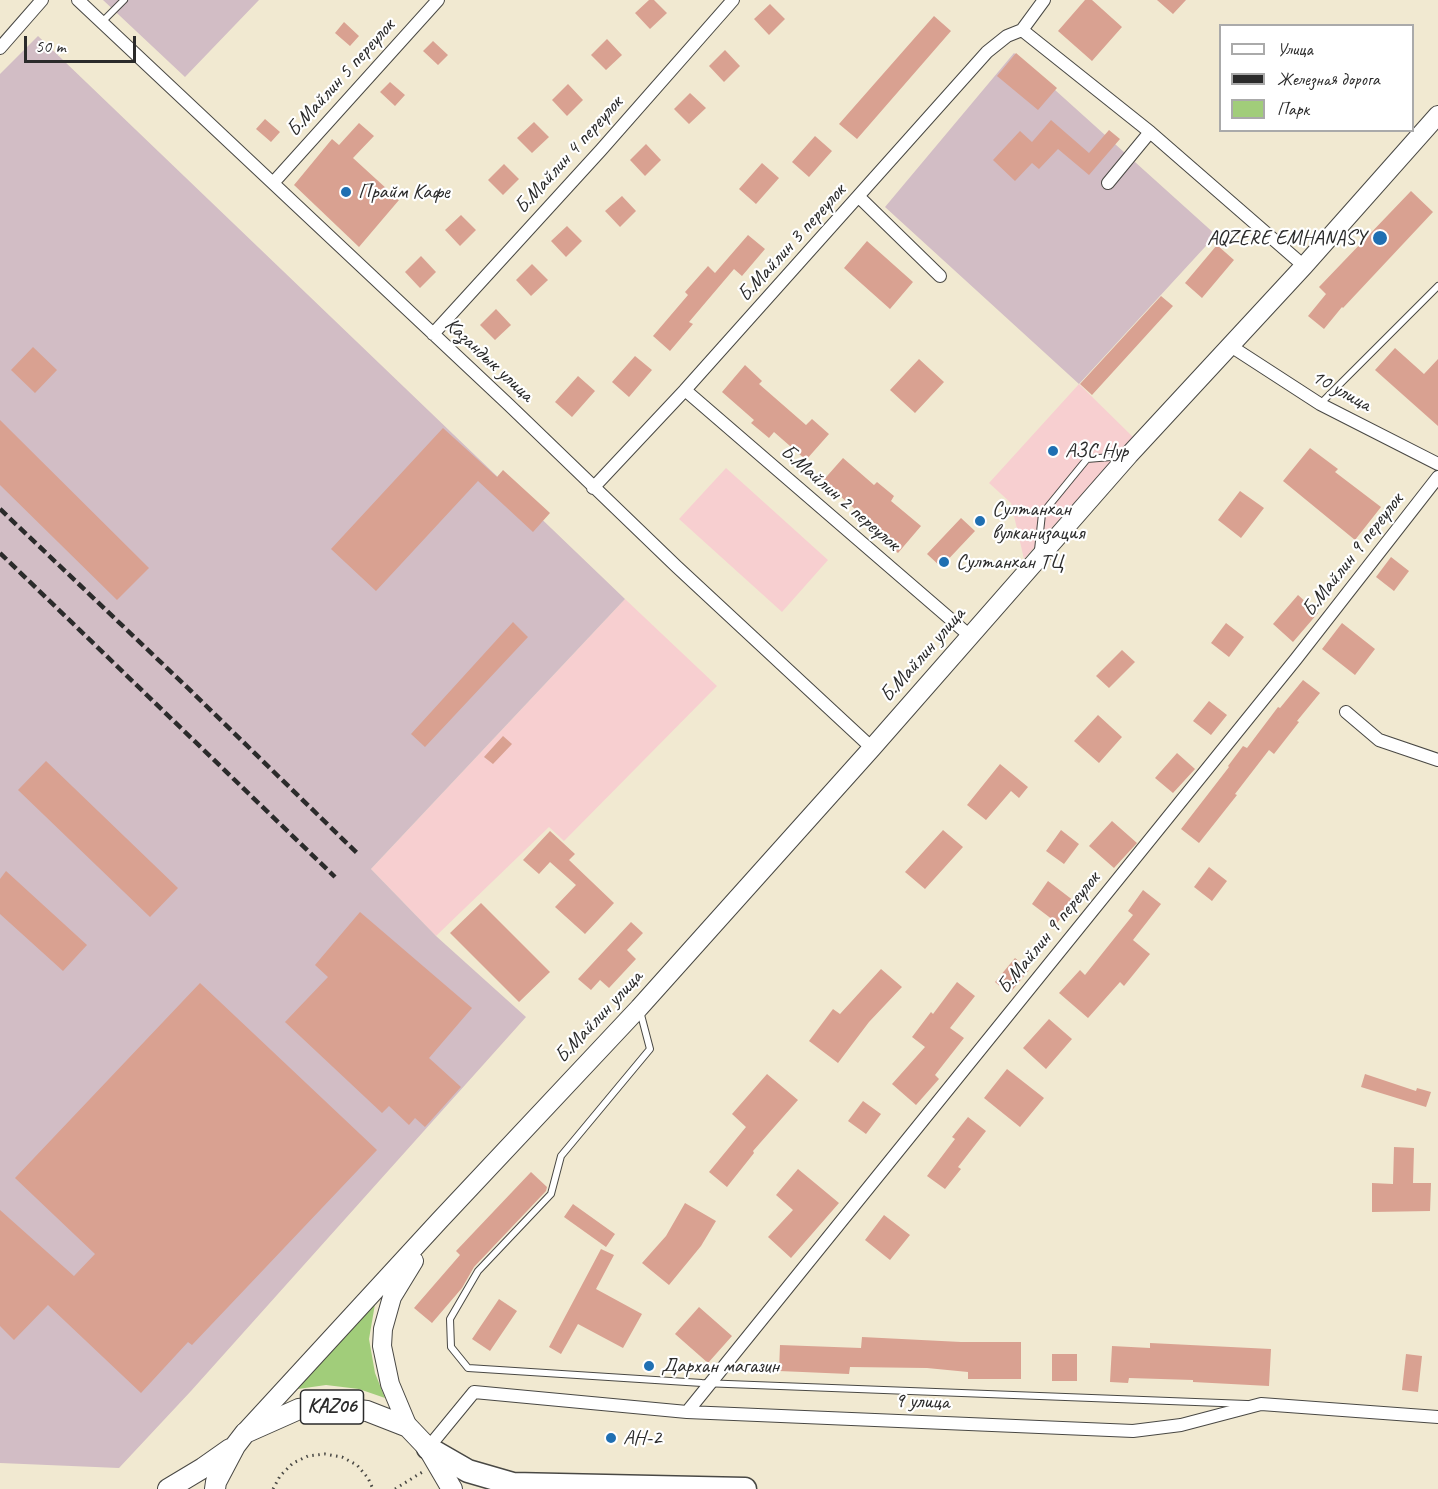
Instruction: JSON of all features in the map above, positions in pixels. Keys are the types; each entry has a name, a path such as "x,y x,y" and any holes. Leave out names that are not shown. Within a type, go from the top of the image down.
{"highway":[{"name":"KАZ06","path":"432,1455 468,1471 513,1484 745,1489"}],"main road":[{"name":"KАZ06","path":"168,1489 203,1468 240,1439 299,1409 324,1406 367,1411 408,1427 432,1455 452,1489"},
{"path":"215,1489 216,1482 240,1439"}],"street":[{"path":"0,48 42,0"},
{"name":"Казандык улица","path":"78,0 593,488 872,748"},
{"name":"Б.Майлин 5 переулок","path":"273,183 438,0"},
{"name":"Б.Майлин 4 переулок","path":"433,334 601,150 733,0"},
{"path":"1044,0 1022,30 1150,132 1304,266"},
{"name":"Б.Майлин 3 переулок","path":"593,488 859,198 987,52 1007,36 1022,30"},
{"name":"Б.Майлин улица","path":"439,1221 639,1008 1130,455 1304,266 1438,115"},
{"path":"1108,183 1150,132"},
{"path":"859,198 940,276"},
{"name":"10 улица","path":"1229,345 1320,404 1438,464"},
{"name":"Б.Майлин 2 переулок","path":"685,390 970,636"},
{"name":"Б.Майлин 9 переулок","path":"687,1412 1296,659 1438,477"},
{"path":"1346,712 1379,740 1438,760"},
{"path":"408,1427 390,1384 382,1346 383,1329 392,1297 439,1221"},
{"path":"240,1439 439,1221"},
{"name":"9 улица","path":"432,1455 474,1392 687,1412 1133,1431 1181,1425 1261,1404 1438,1417"}],"lane":[{"path":"102,22 124,0"},
{"path":"1320,404 1438,285"},
{"path":"1037,560 1042,514 1087,459 1130,455"},
{"path":"639,1008 650,1049 561,1156 551,1194 478,1271 450,1320 451,1347 468,1368 710,1384 1261,1404"}],"path":[{"path":"273,1489 280,1476 293,1462 308,1456 325,1454 342,1457 357,1465 368,1478 373,1489"},
{"path":"395,1489 432,1455"}],"shaded area":[{"path":"103,0 259,0 185,77"},
{"path":"38,36 625,599 371,869 436,936 526,1017 191,1391 119,1468 0,1463 0,74"},
{"path":"1014,53 1216,235 1079,384 885,207"},
{"path":"1079,384 1133,437 1024,559 1011,503 989,483"},
{"path":"726,468 828,560 782,612 679,519"},
{"path":"625,599 717,686 564,841 549,827 436,936 371,869"}],"green space":[{"path":"394,1266 375,1304 369,1339 375,1373 385,1398 359,1389 326,1385 298,1389 272,1398"}],"building":[{"path":"649,0 654,0 667,13 650,29 635,13"},
{"path":"1085,0 1092,0 1122,27 1092,61 1058,31"},
{"path":"1157,0 1186,0 1173,14"},
{"path":"770,4 785,19 769,35 754,19"},
{"path":"934,16 951,31 857,139 839,124"},
{"path":"344,22 359,36 350,46 335,33"},
{"path":"607,39 622,55 606,70 591,55"},
{"path":"433,41 448,55 438,65 423,51"},
{"path":"725,50 740,66 724,82 709,66"},
{"path":"1016,53 1057,88 1038,110 997,76"},
{"path":"390,82 405,95 395,106 380,92"},
{"path":"568,84 583,100 567,116 552,100"},
{"path":"690,93 706,108 689,124 674,109"},
{"path":"265,119 280,132 271,142 256,129"},
{"path":"1051,120 1089,153 1109,130 1120,139 1089,175 1058,149 1039,169 1032,163 1015,181 993,160 1020,131 1032,142"},
{"path":"534,122 549,137 532,153 517,138"},
{"name":"Прайм Кафе","path":"359,123 374,136 353,158 399,200 359,247 294,185 332,139 339,145"},
{"path":"815,136 832,151 809,177 792,162"},
{"path":"646,144 661,160 645,176 630,160"},
{"path":"762,163 779,178 756,204 739,189"},
{"path":"504,164 519,179 503,195 488,180"},
{"path":"1411,191 1433,212 1342,307 1324,329 1308,316 1326,294 1319,287"},
{"path":"622,196 636,211 620,227 605,211"},
{"path":"461,215 476,230 460,246 445,230"},
{"path":"567,226 582,241 566,257 551,241"},
{"path":"748,235 765,249 742,276 734,269 689,322 693,324 670,351 653,336 688,295 685,292 708,266 715,273"},
{"path":"867,241 913,282 890,309 844,268"},
{"path":"1217,245 1234,260 1202,298 1185,283"},
{"path":"421,256 436,272 420,288 405,272"},
{"path":"532,264 548,280 531,296 516,280"},
{"path":"1161,296 1173,306 1092,395 1080,384"},
{"path":"496,309 511,325 495,340 480,325"},
{"path":"33,347 57,370 35,393 11,370"},
{"path":"1395,348 1424,374 1438,359 1438,426 1375,370"},
{"path":"635,356 652,370 629,397 612,382"},
{"path":"919,359 944,382 915,413 890,390"},
{"path":"745,365 762,381 759,384 806,425 812,419 829,434 806,460 774,432 769,438 751,423 754,420 722,392"},
{"path":"578,376 595,391 572,417 555,402"},
{"path":"0,420 149,568 117,600 0,485"},
{"path":"443,428 497,477 503,470 550,513 533,532 478,481 376,591 331,549"},
{"path":"1310,448 1338,469 1335,472 1381,507 1355,540 1283,481"},
{"path":"843,458 874,485 877,482 894,496 891,501 921,526 898,553 881,538 884,534 840,496 837,499 820,484"},
{"path":"1240,491 1264,508 1241,538 1218,520"},
{"path":"961,518 975,531 941,567 927,554"},
{"path":"1391,557 1409,571 1394,591 1376,577"},
{"path":"1298,595 1318,613 1293,642 1273,624"},
{"path":"513,622 528,637 425,747 411,734"},
{"path":"1226,623 1244,637 1229,657 1211,643"},
{"path":"1342,623 1375,649 1355,675 1322,649"},
{"path":"1122,650 1135,662 1109,688 1096,676"},
{"path":"1303,680 1320,693 1274,754 1269,750 1199,843 1181,829 1243,746 1247,748 1278,707 1280,708"},
{"path":"1209,701 1227,715 1211,735 1193,721"},
{"path":"1098,715 1122,737 1099,763 1074,741"},
{"path":"503,736 512,744 493,764 484,757"},
{"path":"1177,753 1195,769 1173,793 1155,778"},
{"path":"46,761 178,888 150,917 18,790"},
{"path":"1000,764 1028,787 1019,798 1011,791 986,820 967,805"},
{"path":"1112,821 1137,843 1114,868 1089,846"},
{"path":"943,830 963,847 925,889 905,872"},
{"path":"1061,830 1079,844 1064,864 1046,851"},
{"path":"550,831 575,854 569,860 614,903 585,934 555,907 576,885 550,862 539,874 523,860"},
{"path":"1209,867 1227,881 1212,901 1194,887"},
{"path":"6,871 87,945 63,971 0,914 0,879"},
{"path":"1048,881 1074,901 1057,923 1032,904"},
{"path":"1143,890 1161,904 1133,940 1150,954 1124,986 1120,982 1088,1018 1059,993 1080,970 1085,975 1133,915 1128,911"},
{"path":"481,903 550,972 519,1002 450,933"},
{"path":"360,912 472,1008 429,1058 461,1087 425,1127 415,1118 409,1125 389,1106 382,1113 285,1022 328,977 315,965"},
{"path":"631,922 643,933 627,950 636,959 609,988 600,980 591,990 578,979"},
{"path":"1015,958 1029,970 1009,994 995,982"},
{"path":"881,969 902,987 869,1022 838,1063 809,1041 833,1009 840,1014"},
{"path":"957,982 975,996 950,1028 964,1038 935,1075 939,1079 916,1105 892,1084 925,1047 912,1037"},
{"path":"200,983 377,1150 192,1345 188,1342 141,1393 48,1305 14,1340 0,1326 0,1210 74,1276 95,1254 15,1178"},
{"path":"1049,1019 1072,1039 1046,1069 1023,1048"},
{"path":"1007,1069 1044,1098 1020,1127 984,1098"},
{"path":"767,1074 798,1100 753,1151 754,1153 727,1187 709,1172 746,1127 732,1114"},
{"path":"1365,1074 1416,1091 1417,1088 1431,1092 1426,1107 1361,1087"},
{"path":"863,1101 881,1114 866,1134 848,1121"},
{"path":"968,1117 986,1131 958,1167 961,1169 945,1189 927,1176 955,1139 952,1137"},
{"path":"1394,1147 1414,1148 1413,1183 1431,1183 1430,1211 1372,1212 1372,1183 1393,1184"},
{"path":"798,1169 839,1203 791,1258 768,1237 793,1210 776,1195"},
{"path":"531,1172 547,1187 546,1191 474,1267 462,1288 432,1323 414,1308 460,1255 456,1251"},
{"path":"685,1203 716,1221 701,1246 669,1285 642,1263 666,1236"},
{"path":"573,1204 615,1234 606,1247 564,1217"},
{"path":"884,1215 910,1235 890,1260 865,1240"},
{"path":"601,1249 614,1255 596,1289 642,1314 623,1348 578,1324 561,1354 549,1347"},
{"path":"499,1299 517,1311 490,1351 472,1339"},
{"path":"699,1307 732,1336 708,1363 675,1334"},
{"path":"862,1337 961,1342 1021,1342 1021,1379 968,1379 968,1372 927,1368 850,1367 849,1374 779,1371 780,1345 861,1348"},
{"path":"1150,1343 1271,1349 1269,1386 1129,1378 1128,1383 1110,1382 1112,1346 1150,1348"},
{"path":"1052,1354 1077,1354 1077,1381 1052,1381"},
{"path":"1406,1354 1422,1356 1418,1392 1402,1390"}],"railway":[{"path":"0,509 359,855"},
{"path":"0,553 335,877"}],"place":[{"name":"Прайм Кафе","path":"346,192"},
{"name":"AQZERE EMHANASY","path":"1380,238"},
{"name":"АЗС Нур","path":"1053,451"},
{"name":"Султанхан вулканизация","path":"980,521"},
{"name":"Султанхан ТЦ","path":"944,562"},
{"name":"Дархан магазин","path":"649,1366"},
{"name":"АН-2","path":"611,1438"}]}
